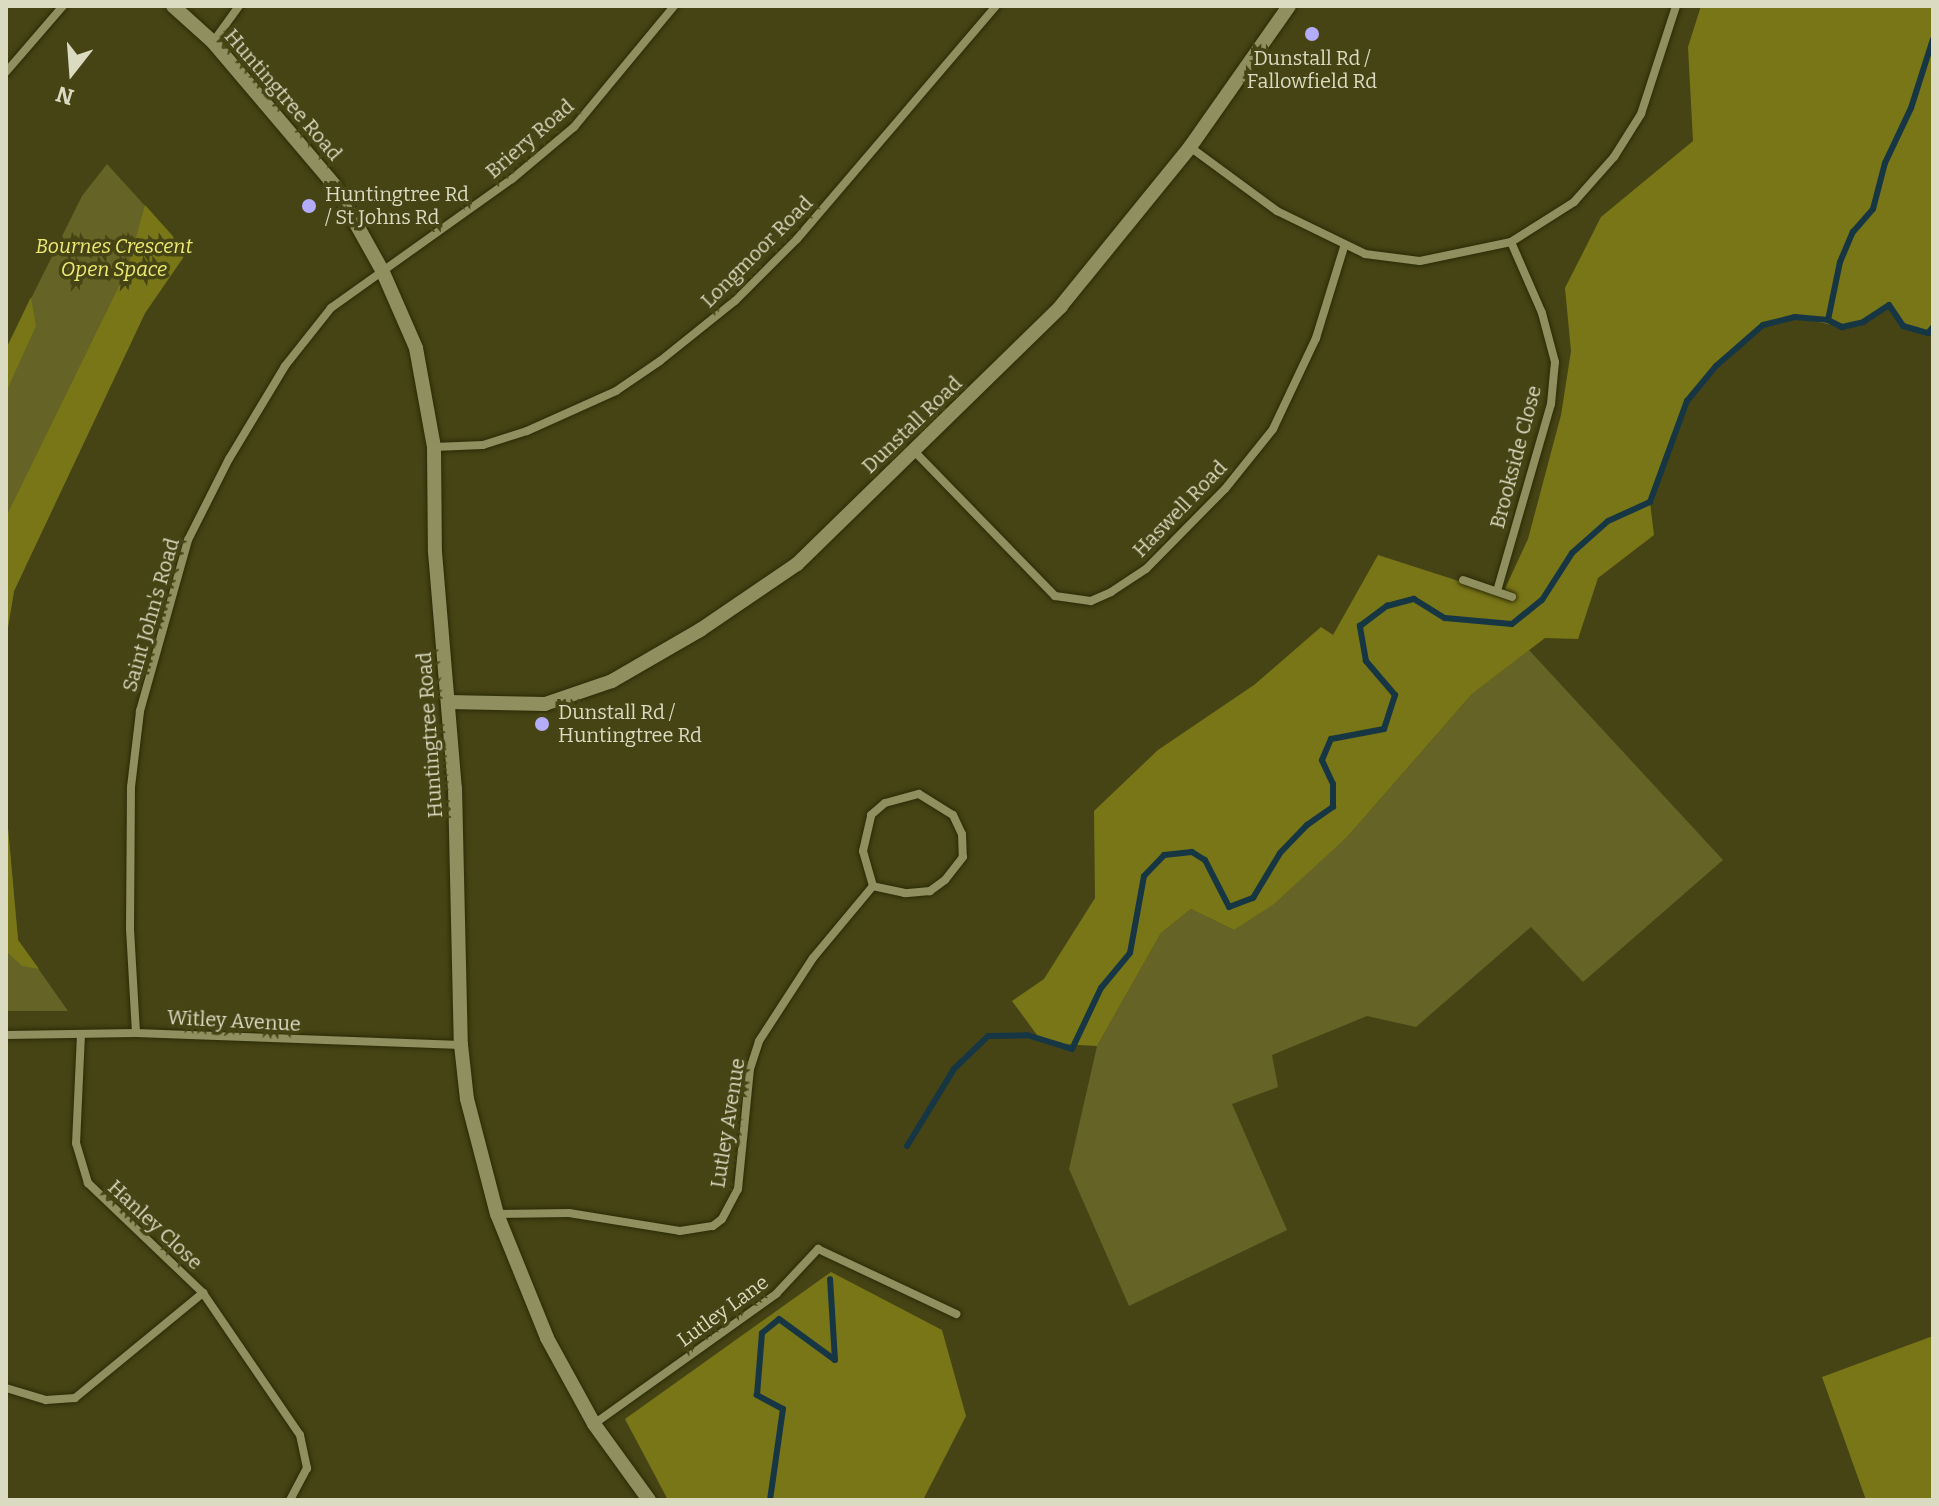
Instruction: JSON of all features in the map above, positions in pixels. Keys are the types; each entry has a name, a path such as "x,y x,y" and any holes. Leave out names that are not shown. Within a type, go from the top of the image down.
{"street":[{"path":"6,72 63,6"},
{"name":"Huntingtree Road","path":"173,6 213,42 335,186 382,270 416,348 434,447 435,552 448,702 462,936 461,1045 467,1099 497,1214 547,1338 594,1424 649,1500"},
{"path":"213,42 239,6"},
{"name":"Briery Road","path":"382,270 512,179 574,127 674,6"},
{"name":"Longmoor Road","path":"434,447 483,445 527,431 616,391 660,361 735,301 797,239 996,6"},
{"name":"Dunstall Road","path":"448,702 545,704 612,681 700,630 797,564 1061,306 1190,147 1289,6"},
{"path":"1190,147 1277,211 1344,247 1420,261 1511,242 1574,202 1614,157 1641,114 1676,6"},
{"name":"Brookside Close","path":"1497,591 1551,404 1555,362 1542,313 1511,242"},
{"name":"Haswell Road","path":"915,452 1055,596 1091,601 1111,592 1146,569 1206,509 1273,429 1316,338 1344,247"},
{"name":"Saint John's Road","path":"136,1033 130,928 131,787 140,711 188,540 285,366 331,308 382,270"},
{"path":"1463,580 1512,597"},
{"path":"919,794 953,815 962,834 963,857 945,880 930,891 905,893 873,886 863,851 871,815 885,803 919,794"},
{"name":"Lutley Avenue","path":"497,1214 569,1213 680,1231 713,1226 722,1219 738,1189 750,1069 768,1021 873,886"},
{"name":"Witley Avenue","path":"6,1035 136,1033 461,1045"},
{"name":"Hanley Close","path":"81,1034 76,1143 88,1183 203,1293 300,1435 307,1468 290,1500"},
{"name":"Lutley Lane","path":"594,1424 776,1294 818,1249 956,1314"},
{"path":"6,1388 46,1400 75,1398 203,1293"}],"green space":[{"name":"Bournes Crescent Open Space","path":"107,164 187,252 145,313 14,591 6,639 6,349 82,196"},
{"path":"1529,650 1723,860 1583,982 1531,927 1416,1027 1367,1016 1272,1055 1278,1087 1232,1104 1287,1230 1129,1306 1069,1169 1097,1046 1161,933 1191,909 1234,930 1348,836 1472,694"},
{"path":"6,806 18,940 68,1011 6,1011"}],"shaded area":[{"path":"1701,6 1933,6 1933,327 1928,333 1903,326 1888,305 1863,322 1842,327 1795,317 1763,325 1716,366 1687,401 1650,502 1654,535 1598,578 1578,639 1545,638 1472,694 1348,836 1274,904 1234,930 1191,909 1161,933 1097,1046 1043,1043 1012,1001 1044,979 1095,898 1094,811 1158,750 1254,685 1321,627 1333,635 1378,555 1502,595 1528,539 1561,415 1571,351 1565,288 1601,217 1693,141 1688,47"},
{"path":"145,205 187,252 145,313 14,591 6,639 6,517 127,270"},
{"path":"31,297 36,326 6,392 6,349"},
{"path":"6,806 18,940 39,969 22,966 6,951"},
{"path":"831,1272 942,1330 966,1416 923,1500 668,1500 625,1419"},
{"path":"1933,1336 1933,1500 1866,1500 1822,1377"}],"waterway":[{"path":"1828,320 1840,262 1853,232 1873,209 1885,163 1911,108 1933,39"},
{"path":"907,1146 954,1069 988,1036 1027,1035 1072,1049 1101,988 1130,953 1144,876 1164,855 1192,852 1205,860 1229,907 1253,898 1280,853 1307,825 1333,807 1333,784 1322,760 1331,739 1384,729 1395,695 1366,661 1360,626 1387,606 1414,599 1445,618 1512,624 1542,600 1572,553 1608,521 1650,502 1687,401 1716,366 1763,325 1795,317 1828,320 1842,327 1863,322 1889,305 1903,326 1928,333 1933,327"},
{"path":"770,1500 783,1409 757,1395 762,1333 779,1319 835,1360 830,1279"}],"place":[{"name":"Dunstall Rd / Fallowfield Rd","path":"1312,34"},
{"name":"Huntingtree Rd / St Johns Rd","path":"309,206"},
{"name":"Dunstall Rd / Huntingtree Rd","path":"542,724"}]}
